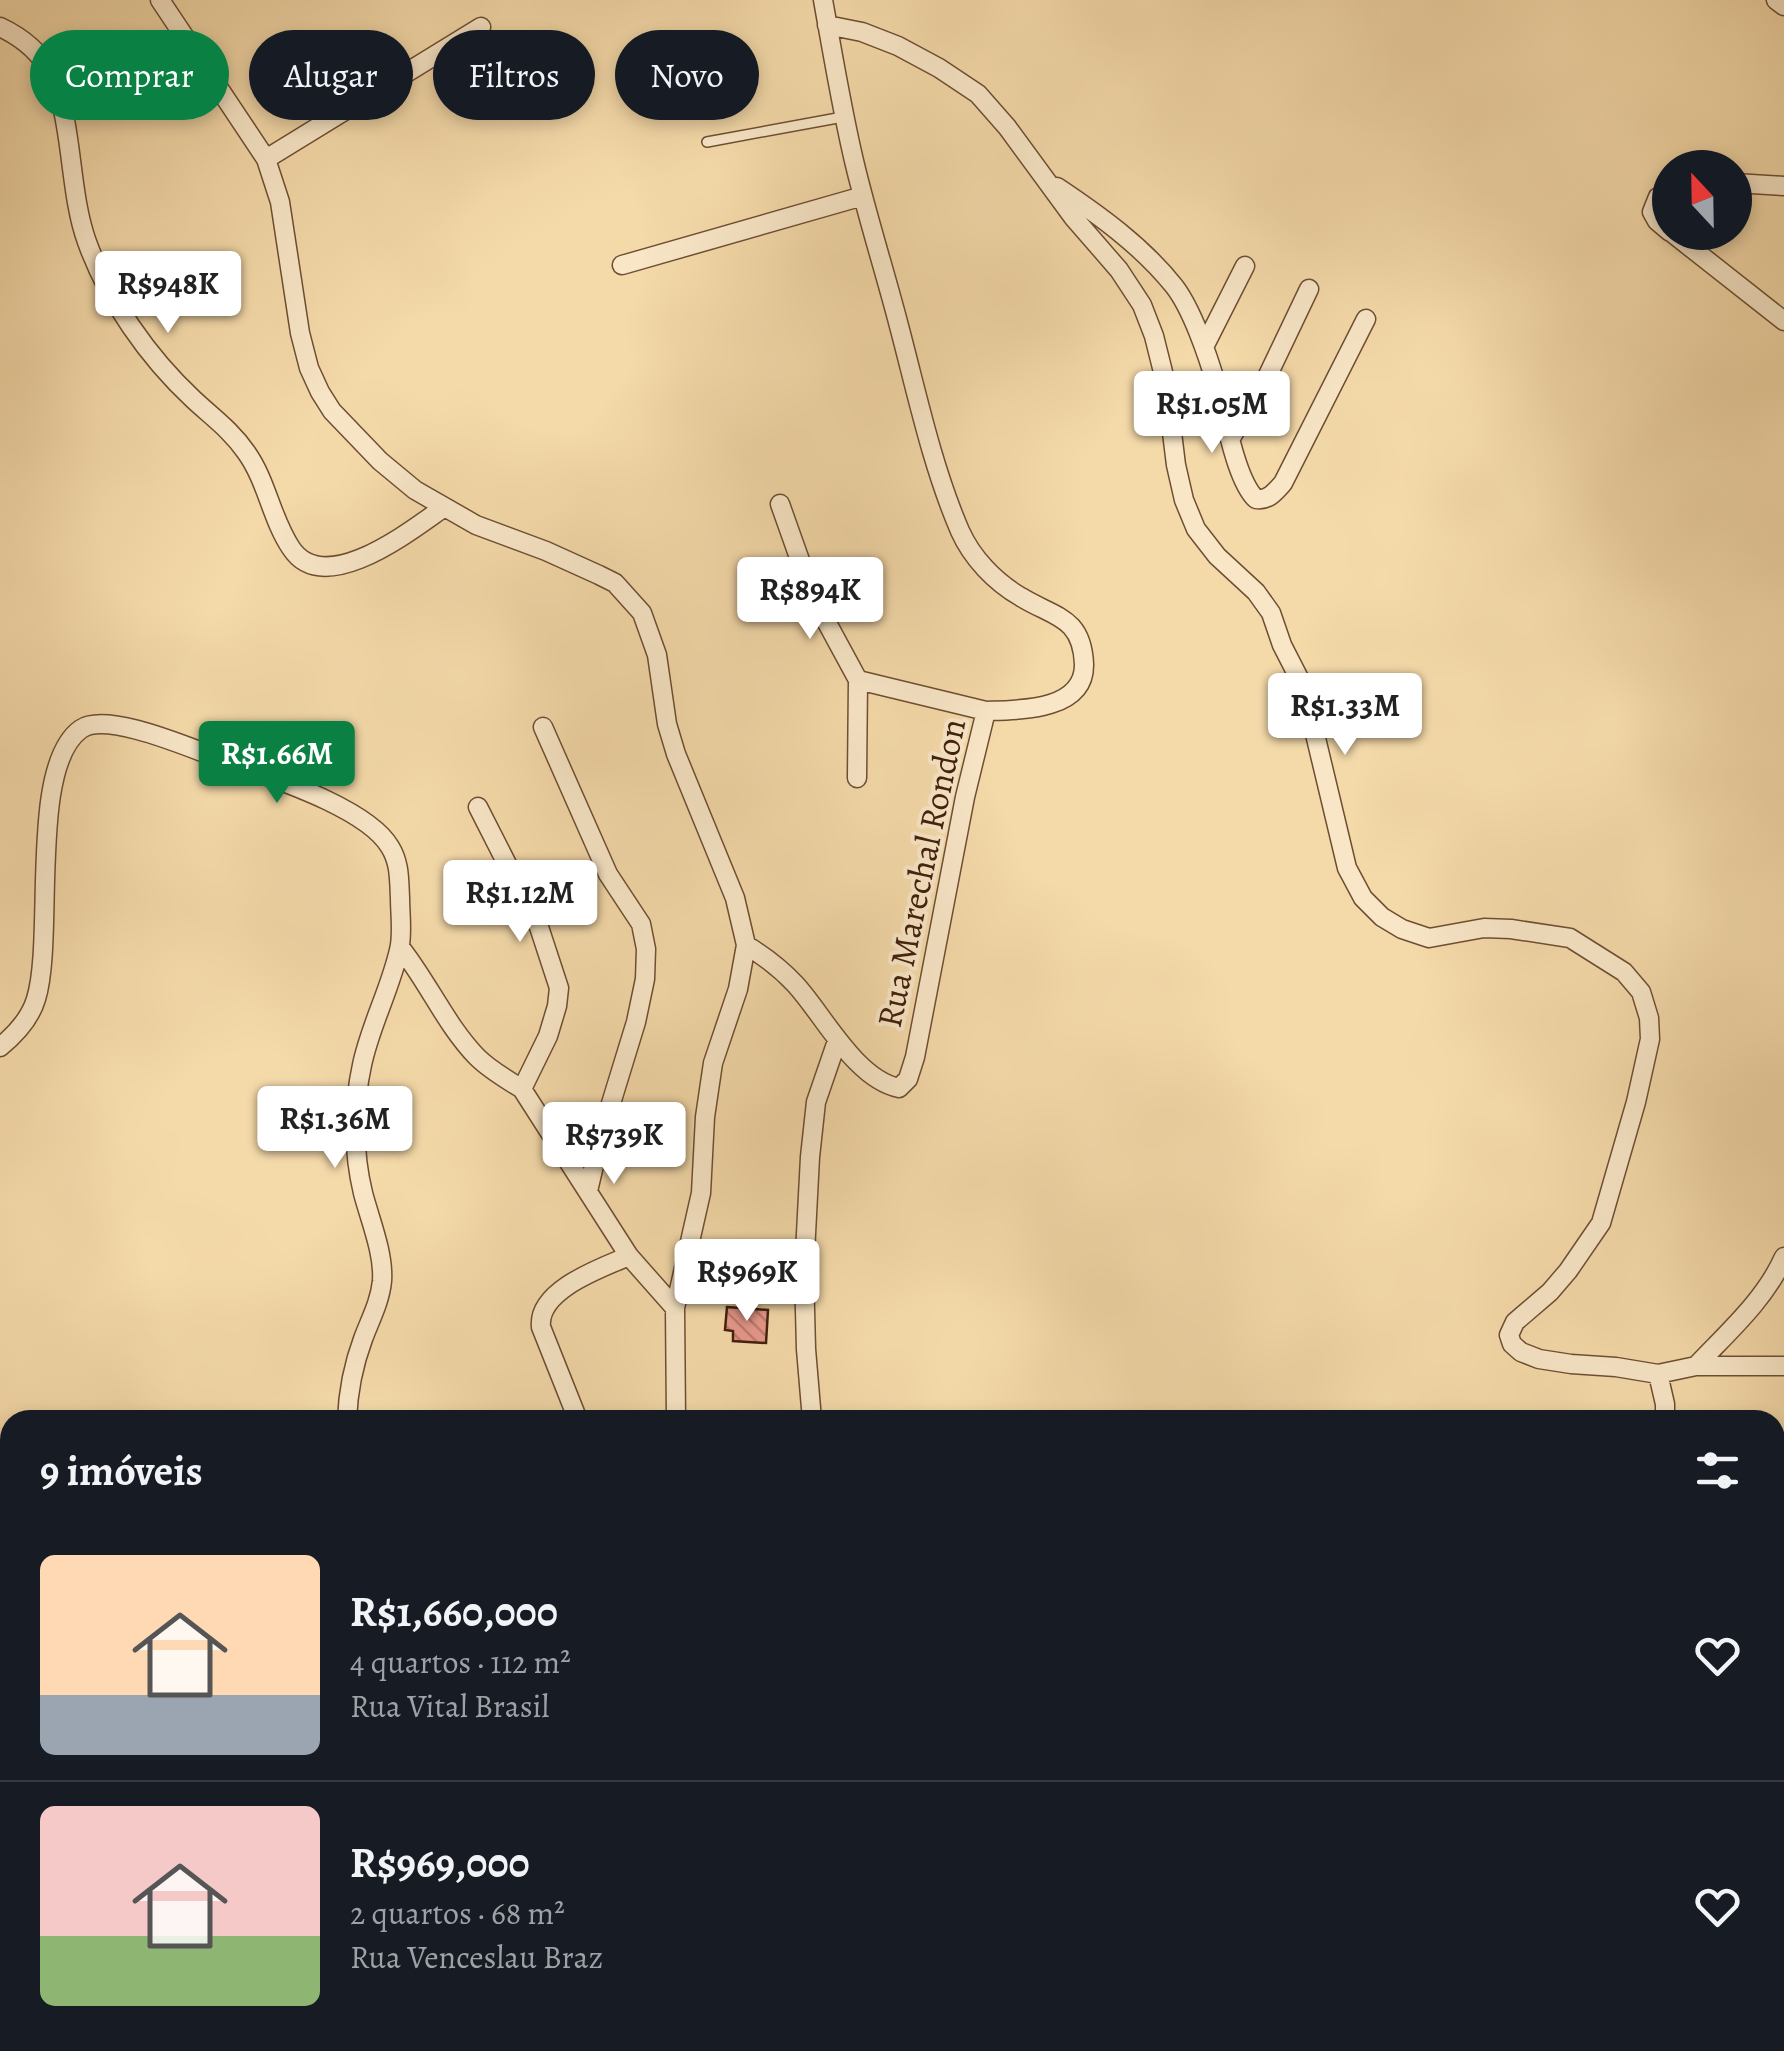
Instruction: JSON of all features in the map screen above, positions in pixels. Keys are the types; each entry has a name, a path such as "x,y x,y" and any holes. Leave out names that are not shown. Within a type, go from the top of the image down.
{"street":[{"path":"160,0 266,158 280,202 300,334 309,368 332,411 380,461 415,490 476,525 600,575 614,583 642,612 657,655 667,724 676,754 736,898 746,945 738,989 712,1064 704,1117 700,1193 675,1308 676,1410"},
{"name":"Rua Marechal Rondon","path":"746,945 770,960 797,986 836,1041 886,1085 899,1088 908,1079 915,1057 964,797 986,711 1038,708 1060,700 1077,688 1084,668 1082,648 1072,627 1054,612 1021,598 997,578 976,560 961,533 924,419 864,196 823,0"},
{"path":"1776,0 1784,6"},
{"path":"828,25 862,32 898,46 978,94 1119,270 1142,305 1166,384 1184,500 1196,529 1270,612 1304,688 1346,868 1363,898 1382,917 1429,938 1484,928 1511,928 1570,938 1624,972 1641,992 1650,1039 1601,1224 1568,1272 1514,1322 1509,1335 1512,1344 1538,1358 1658,1374 1696,1366 1784,1366"},
{"path":"266,158 481,27"},
{"path":"0,28 23,39 51,74 60,104 77,212 105,283 143,344 246,452 257,468 290,548 302,562 332,567 380,551 443,508"},
{"path":"1044,178 1099,215 1176,288 1204,347 1238,464 1252,495 1262,500 1283,483 1366,319"},
{"path":"1752,184 1784,186"},
{"path":"622,264 864,196"},
{"path":"1693,250 1784,321"},
{"path":"1204,347 1245,266"},
{"path":"1231,438 1268,375 1308,289"},
{"path":"780,504 812,597 858,680 857,778"},
{"path":"858,680 986,711"},
{"path":"0,1047 25,1022 36,1000 41,970 45,846 57,766 78,730 90,724 118,725 182,746 293,787 366,821 380,833 392,848 399,870 400,947 368,1040 357,1096 357,1155 382,1281 360,1351 348,1410"},
{"path":"543,727 608,874 641,924 646,949 645,979 636,1022 600,1136 588,1191"},
{"path":"478,807 538,927 559,988 548,1036 522,1088"},
{"path":"400,947 477,1056 497,1074 522,1088 630,1256 675,1308"},
{"path":"811,1410 804,1272 810,1157 816,1102 836,1041"},
{"path":"559,1148 600,1136"},
{"path":"574,1410 541,1326 543,1308 560,1290 630,1256"},
{"path":"1696,1366 1740,1320 1782,1265"},
{"path":"1658,1374 1664,1410"}],"lane":[{"path":"706,142 846,116"}],"building":[{"path":"727,1307 768,1310 766,1343 733,1341 733,1331 725,1330"}]}
